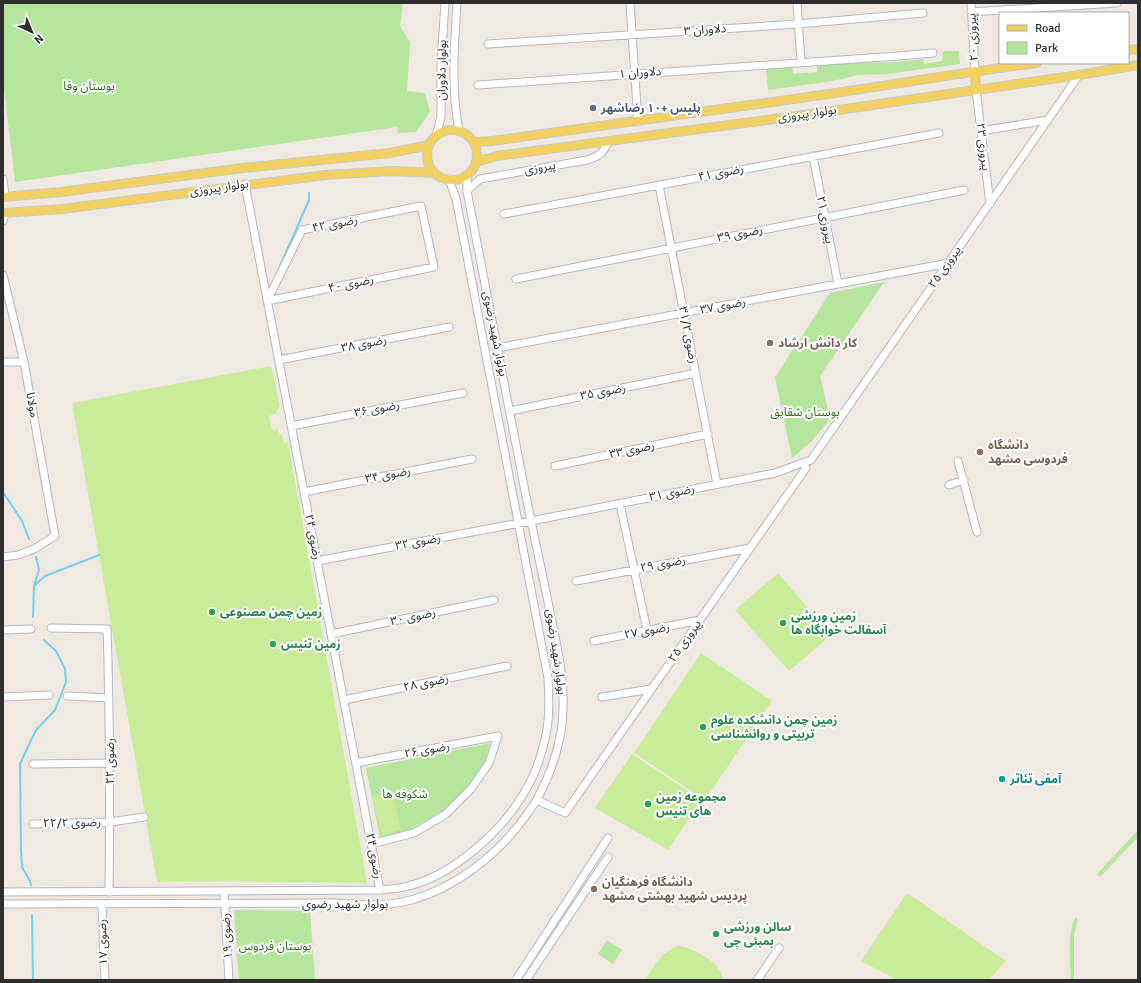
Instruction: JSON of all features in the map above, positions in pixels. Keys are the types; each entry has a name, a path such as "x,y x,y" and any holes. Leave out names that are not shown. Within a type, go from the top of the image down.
{"main road":[{"name":"بولوار پیروزی","path":"474,142 638,122 1029,64"},
{"name":"بولوار پیروزی","path":"476,162 497,156 804,115 1138,65"},
{"path":"975,71 976,90"},
{"path":"459,130 468,135 474,142 477,153 476,162 467,174 458,179 449,179 435,173 430,165 427,155 429,145 436,136 443,131 459,130"},
{"name":"بولوار پیروزی","path":"4,197 61,192 243,168 390,153 429,145"},
{"name":"بولوار پیروزی","path":"4,216 245,184 325,175 392,170 435,173"}],"street":[{"name":"بولوار دلاوران","path":"436,136 441,117 445,3"},
{"name":"بولوار دلاوران","path":"457,3 454,76 456,116 459,130"},
{"path":"630,3 638,122"},
{"path":"797,3 801,62"},
{"name":"پیروزی ۲۰","path":"971,3 975,71"},
{"path":"971,12 1117,3"},
{"name":"دلاوران ۳","path":"488,44 632,36 923,13"},
{"name":"دلاوران ۱","path":"478,85 933,53"},
{"name":"پیروزی ۲۵","path":"811,460 1079,75"},
{"name":"پیروزی ۲۳","path":"976,90 990,204"},
{"path":"981,131 1048,120"},
{"name":"رضوی ۴۱","path":"504,214 939,133"},
{"name":"پیروزی","path":"467,191 480,180 597,157 605,150 609,141"},
{"name":"پیروزی ۲۱","path":"812,156 838,284"},
{"name":"بولوار شهید رضوی","path":"3,904 333,903 389,905 412,900 434,891 461,877 485,859 514,832 537,800 550,771 559,741 563,709 562,677 559,654 531,521 467,191 467,174"},
{"path":"3,178 4,197"},
{"name":"بولوار شهید رضوی","path":"3,892 380,890 408,886 428,879 454,866 476,849 503,823 525,793 537,766 546,733 549,708 548,678 456,199 449,179"},
{"name":"رضوی ۲۴","path":"245,184 380,890"},
{"name":"رضوی ۳۱/۲","path":"659,185 717,484"},
{"name":"رضوی ۳۹","path":"516,278 964,190"},
{"name":"رضوی ۴۲","path":"268,301 302,230 421,206 434,267"},
{"name":"رضوی ۳۷","path":"497,348 949,262"},
{"name":"رضوی ۴۰","path":"268,301 434,267"},
{"name":"مولانا","path":"3,275 6,298 24,362 55,536 34,549 18,556 3,557"},
{"name":"رضوی ۳۸","path":"279,360 449,327"},
{"path":"3,362 24,362"},
{"name":"رضوی ۳۵","path":"510,411 696,373"},
{"name":"رضوی ۳۶","path":"292,426 463,392"},
{"name":"رضوی ۳۳","path":"556,466 708,434"},
{"name":"رضوی ۳۴","path":"304,492 472,459"},
{"name":"رضوی ۳۱","path":"531,521 775,473 811,460"},
{"path":"958,461 978,532"},
{"name":"پیروزی ۲۵","path":"537,800 565,813 806,468"},
{"path":"949,485 964,480"},
{"path":"620,504 648,630"},
{"name":"رضوی ۳۲","path":"317,561 531,521"},
{"name":"رضوی ۲۹","path":"576,581 750,548"},
{"name":"رضوی ۳۰","path":"331,634 494,600"},
{"name":"رضوی ۲۷","path":"594,641 700,620"},
{"name":"رضوی ۲۲","path":"51,628 107,629 110,762 109,892"},
{"path":"3,630 31,629"},
{"name":"رضوی ۲۸","path":"344,700 507,666"},
{"path":"602,697 651,689"},
{"path":"3,697 49,695"},
{"path":"68,696 109,698"},
{"name":"رضوی ۲۶","path":"356,763 498,736 489,763 471,789 446,814 414,833 371,844"},
{"path":"33,764 110,762"},
{"name":"رضوی ۲۲/۲","path":"33,824 110,822 144,817"},
{"path":"516,980 608,838"},
{"path":"526,980 608,857"},
{"name":"رضوی ۱۹","path":"224,892 230,980"},
{"name":"رضوی ۱۷","path":"102,904 105,980"},
{"path":"757,980 779,948"}],"green space":[{"name":"بوستان وفا","path":"3,3 403,3 400,26 410,42 407,91 425,93 430,112 416,132 398,133 397,127 15,182 3,81"},
{"path":"943,51 959,51 960,64 886,74 858,75 833,81 768,90 766,69 792,67 793,74 817,72 817,64 898,62 923,59 924,64 942,61"},
{"name":"بوستان شقایق","path":"884,282 820,376 830,419 811,442 792,458 775,377 830,293"},
{"path":"271,366 280,406 275,414 269,416 272,430 278,429 280,435 282,435 284,443 288,442 367,883 224,881 157,882 72,403"},
{"name":"زمین ورزشی آسفالت خوابگاه ها","path":"778,573 831,635 789,671 735,610"},
{"name":"زمین چمن دانشکده علوم تربیتی و روانشناسی","path":"701,653 772,701 705,800 634,753"},
{"name":"شکوفه ها","path":"490,743 485,761 467,788 442,811 411,829 380,838 366,768"},
{"name":"مجموعه زمین های تنیس","path":"632,754 701,800 668,850 595,808"},
{"path":"392,791 401,830 382,835 372,796"},
{"path":"1138,830 1138,837 1101,876 1098,876 1098,873"},
{"path":"907,893 1006,961 989,980 897,980 861,961"},
{"name":"بوستان فردوس","path":"234,910 310,911 315,980 239,980"},
{"path":"1076,917 1078,920 1074,936 1074,980 1071,980 1070,938 1073,922"},
{"path":"607,940 622,950 613,964 598,954"},
{"path":"678,946 694,951 710,960 719,970 723,980 645,980 662,956 666,952"}],"waterway":[{"path":"280,266 309,200 309,193"},
{"path":"3,492 22,521 29,539"},
{"path":"34,586 45,576 99,555"},
{"path":"33,617 34,586 39,570 36,557"},
{"path":"31,885 22,867 20,764 36,730 55,710 66,682 65,669 56,651 44,640"},
{"path":"32,915 33,980"}],"place":[{"name":"پلیس +۱۰ رضاشهر","path":"593,108"},
{"name":"کار دانش ارشاد","path":"770,343"},
{"name":"دانشگاه فردوسی مشهد","path":"980,452"},
{"name":"زمین چمن مصنوعی","path":"212,612"},
{"name":"زمین ورزشی آسفالت خوابگاه ها","path":"783,623"},
{"name":"زمین تنیس","path":"273,644"},
{"name":"زمین چمن دانشکده علوم تربیتی و روانشناسی","path":"703,727"},
{"name":"آمفی تئاتر","path":"1002,779"},
{"name":"مجموعه زمین های تنیس","path":"648,804"},
{"name":"دانشگاه فرهنگیان پردیس شهید بهشتی مشهد","path":"594,889"},
{"name":"سالن ورزشی بمبئی چی","path":"716,934"}]}
